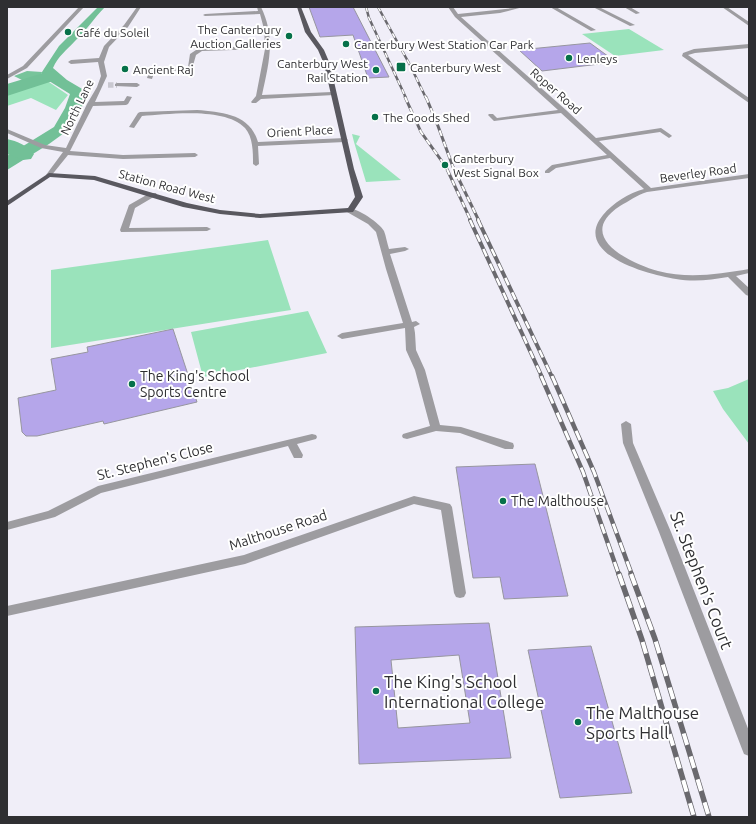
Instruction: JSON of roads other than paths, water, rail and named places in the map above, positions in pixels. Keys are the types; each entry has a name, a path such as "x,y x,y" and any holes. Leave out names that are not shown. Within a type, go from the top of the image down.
{"main road":[{"path":"299,7 308,32 321,50 327,64 332,94 345,140 350,169 359,197 350,210"},
{"path":"7,204 49,175"},
{"name":"Station Road West","path":"49,175 95,178 186,205 220,212 260,216 350,210"}],"street":[{"path":"7,77 25,67 82,7"},
{"path":"71,62 101,60 106,47 126,26 139,7"},
{"name":"Roper Road","path":"450,7 457,16 523,77 564,111 650,191"},
{"path":"457,16 500,12 522,7"},
{"path":"552,7 593,30"},
{"path":"595,7 632,26"},
{"path":"724,7 734,7"},
{"path":"724,7 749,24"},
{"path":"625,9 638,13"},
{"path":"205,15 219,17 261,10 269,36 269,47 259,97 254,102"},
{"path":"200,42 200,50"},
{"path":"749,46 694,51 685,54 685,56 749,100"},
{"path":"150,78 151,72 190,68 193,54 200,50 269,47"},
{"name":"North Lane","path":"49,175 67,151 90,104 104,85 101,60"},
{"path":"117,85 137,85"},
{"path":"259,97 332,94"},
{"path":"90,104 126,103 129,97"},
{"path":"184,113 187,103"},
{"path":"491,115 496,120 564,111"},
{"name":"Orient Place","path":"132,127 140,114 216,113 236,118 248,127 256,144 256,164"},
{"path":"595,140 661,130 668,136"},
{"path":"7,131 26,141 46,148 67,151 123,157 195,155"},
{"name":"Orient Place","path":"256,144 345,140"},
{"path":"547,172 554,166 612,156"},
{"name":"Beverley Road","path":"749,176 637,194 616,205 603,218 598,230 601,244 607,251 632,264 666,275 694,278 749,271"},
{"path":"153,195 132,207 124,230 207,229"},
{"path":"350,210 371,222 380,231 385,252 412,327 411,350 420,370 436,428"},
{"path":"385,252 405,249"},
{"path":"730,274 749,293"},
{"path":"342,336 412,327"},
{"name":"St. Stephen's Court","path":"626,424 628,443 666,532 749,749"},
{"path":"407,436 436,428 461,430 509,446"},
{"name":"St. Stephen's Close","path":"7,526 51,514 98,490 312,437"},
{"path":"291,442 298,455"},
{"name":"Malthouse Road","path":"7,611 245,559 414,500 446,507 460,593"}],"waterway":[{"path":"7,90 50,76"},
{"path":"7,145 23,154"}],"tunnel":[{"path":"108,85 117,85"}],"railway":[{"path":"366,7 369,18 406,98"},
{"path":"378,7 410,65 426,98"},
{"path":"405,97 421,132 446,167 471,221"},
{"path":"426,97 453,167 479,221"},
{"path":"470,220 542,377"},
{"path":"478,220 552,377"},
{"path":"541,376 583,472 619,575"},
{"path":"552,376 594,472 632,575"},
{"path":"619,574 642,640 694,817"},
{"path":"631,574 655,639 709,817"}],"place":[{"name":"Café du Soleil","path":"68,32"},
{"name":"The Canterbury Auction Galleries","path":"289,36"},
{"name":"Canterbury West Station Car Park","path":"346,44"},
{"name":"Lenleys","path":"569,58"},
{"name":"Canterbury West","path":"401,67"},
{"name":"Ancient Raj","path":"125,69"},
{"name":"Canterbury West Rail Station","path":"376,70"},
{"name":"The Goods Shed","path":"375,117"},
{"name":"Canterbury West Signal Box","path":"445,165"},
{"name":"The King's School Sports Centre","path":"132,384"},
{"name":"The Malthouse","path":"503,501"},
{"name":"The King's School International College","path":"376,691"},
{"name":"The Malthouse Sports Hall","path":"578,722"}]}
